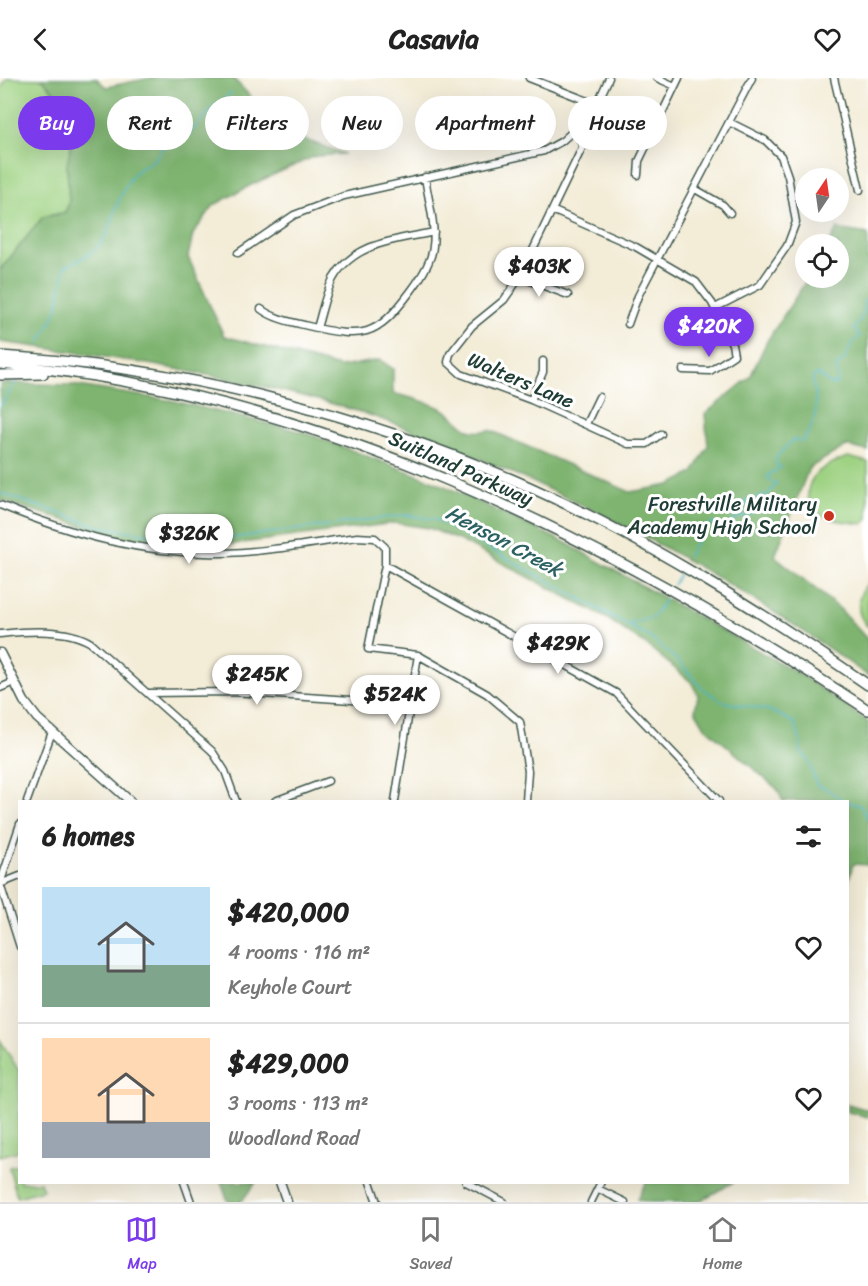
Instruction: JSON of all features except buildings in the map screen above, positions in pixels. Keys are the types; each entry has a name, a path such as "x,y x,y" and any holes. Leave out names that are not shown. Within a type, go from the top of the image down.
{"highway":[{"path":"0,351 52,360"},
{"name":"Suitland Parkway","path":"0,356 52,360 169,376 263,397 374,428 465,460 536,490 639,543 739,601 868,685"},
{"name":"Suitland Parkway","path":"0,364 100,376 194,395 277,417 350,440 440,476 563,534 657,584 774,651 868,710"},
{"path":"0,375 100,376"}],"main road":[{"path":"0,653 29,708 125,799"},
{"path":"281,1184 287,1202"}],"street":[{"path":"529,78 575,96"},
{"path":"602,96 609,78"},
{"path":"657,78 675,86"},
{"path":"638,176 639,161 679,78"},
{"path":"628,324 634,303 731,123 752,78"},
{"path":"834,78 860,190"},
{"path":"715,308 760,285 787,246 796,222 788,176 781,156 765,140 731,123"},
{"path":"238,253 294,215 344,196 544,151 568,136"},
{"name":"Walters Lane","path":"581,150 554,211 520,277 504,300 472,326 450,354 448,362 461,374 531,400 635,446 647,444 661,434"},
{"path":"261,309 276,317 344,334 362,332 383,323 398,309 426,267 434,246 434,232 425,177"},
{"path":"695,189 723,205 730,213"},
{"path":"554,211 620,239 696,282 715,308 729,336 734,348 733,358 710,371 683,370"},
{"path":"317,328 332,280 344,265 374,244 434,232"},
{"path":"520,277 567,295"},
{"path":"531,400 543,372 543,361"},
{"path":"586,424 599,397"},
{"path":"0,504 101,539 164,551 230,553 370,537 381,542 385,548 385,565 368,649 418,655 487,693 520,722 528,771 526,800"},
{"path":"385,565 616,693 719,800"},
{"path":"0,634 52,633 83,639 149,693 212,751 225,771 236,800"},
{"path":"395,800 418,655"},
{"path":"0,688 14,682"},
{"path":"149,693 232,692 366,702"},
{"path":"27,800 52,732"},
{"path":"278,800 328,781"},
{"path":"18,830 0,884 18,941"},
{"path":"0,884 18,877"},
{"path":"185,1184 191,1202"},
{"path":"371,1184 377,1202"},
{"path":"470,1184 504,1202"},
{"path":"591,1202 600,1185 625,1202"}],"green space":[{"path":"7,78 43,79 57,96 18,96 18,150 70,150 67,165 69,203 65,212 43,217 0,270 0,90"},
{"path":"42,78 96,78 106,87 150,78 233,78 250,96 205,96 205,150 309,150 309,141 321,145 321,150 334,150 345,154 315,156 253,184 214,205 193,234 188,257 224,336 340,367 380,360 393,369 393,393 434,405 446,411 469,430 490,430 630,492 670,485 693,473 708,446 705,414 750,377 767,341 801,288 849,288 849,234 834,234 837,229 868,234 868,451 846,446 809,468 775,556 840,609 868,640 868,676 779,615 639,534 543,487 411,430 347,408 205,374 0,342 0,270 43,217 65,213 69,203 67,165 70,150 95,150 95,96 57,96"},
{"path":"0,384 72,385 174,401 303,432 436,482 564,542 798,673 868,722 868,865 853,864 849,879 849,800 782,800 777,789 705,727 695,710 698,695 691,682 649,647 606,618 461,541 429,528 395,523 219,546 127,540 0,500"},
{"path":"848,457 868,462 868,519 863,524 823,516 809,501 808,492 813,477 832,463"},
{"path":"868,583 868,627 859,611 859,599"},
{"path":"0,1040 18,1069 18,1151 0,1156"},
{"path":"849,1104 868,1110 868,1117 849,1112"},
{"path":"18,1165 18,1184 41,1184 43,1190 17,1197 9,1167"},
{"path":"222,1184 254,1184 241,1202 228,1202"},
{"path":"645,1184 730,1184 698,1202 648,1202 637,1199"}],"waterway":[{"path":"39,344 57,310 65,266 83,258 103,240 132,176 153,161 165,145 181,143 215,105 231,93"},
{"path":"688,556 704,529 713,523 724,530 733,520 755,512 743,502 767,495 777,483 769,481 768,475 781,467 775,463 777,456 793,440 803,441 812,425 816,402 813,377 818,374 830,384 836,384 838,381 836,367 844,360 853,342 860,336 854,329 863,315 864,301 868,298"},
{"path":"0,407 16,381"},
{"name":"Henson Creek","path":"0,493 97,526 200,542 407,515 437,520 648,636 677,660 702,688 723,702 769,710 795,723 800,740 799,749 808,760 817,785 842,800"},
{"path":"673,585 680,573"},
{"path":"629,624 652,618 666,599"},
{"name":"Henson Creek","path":"849,802 861,806 868,820"}],"place":[{"name":"Forestville Military Academy High School","path":"829,516"}]}
